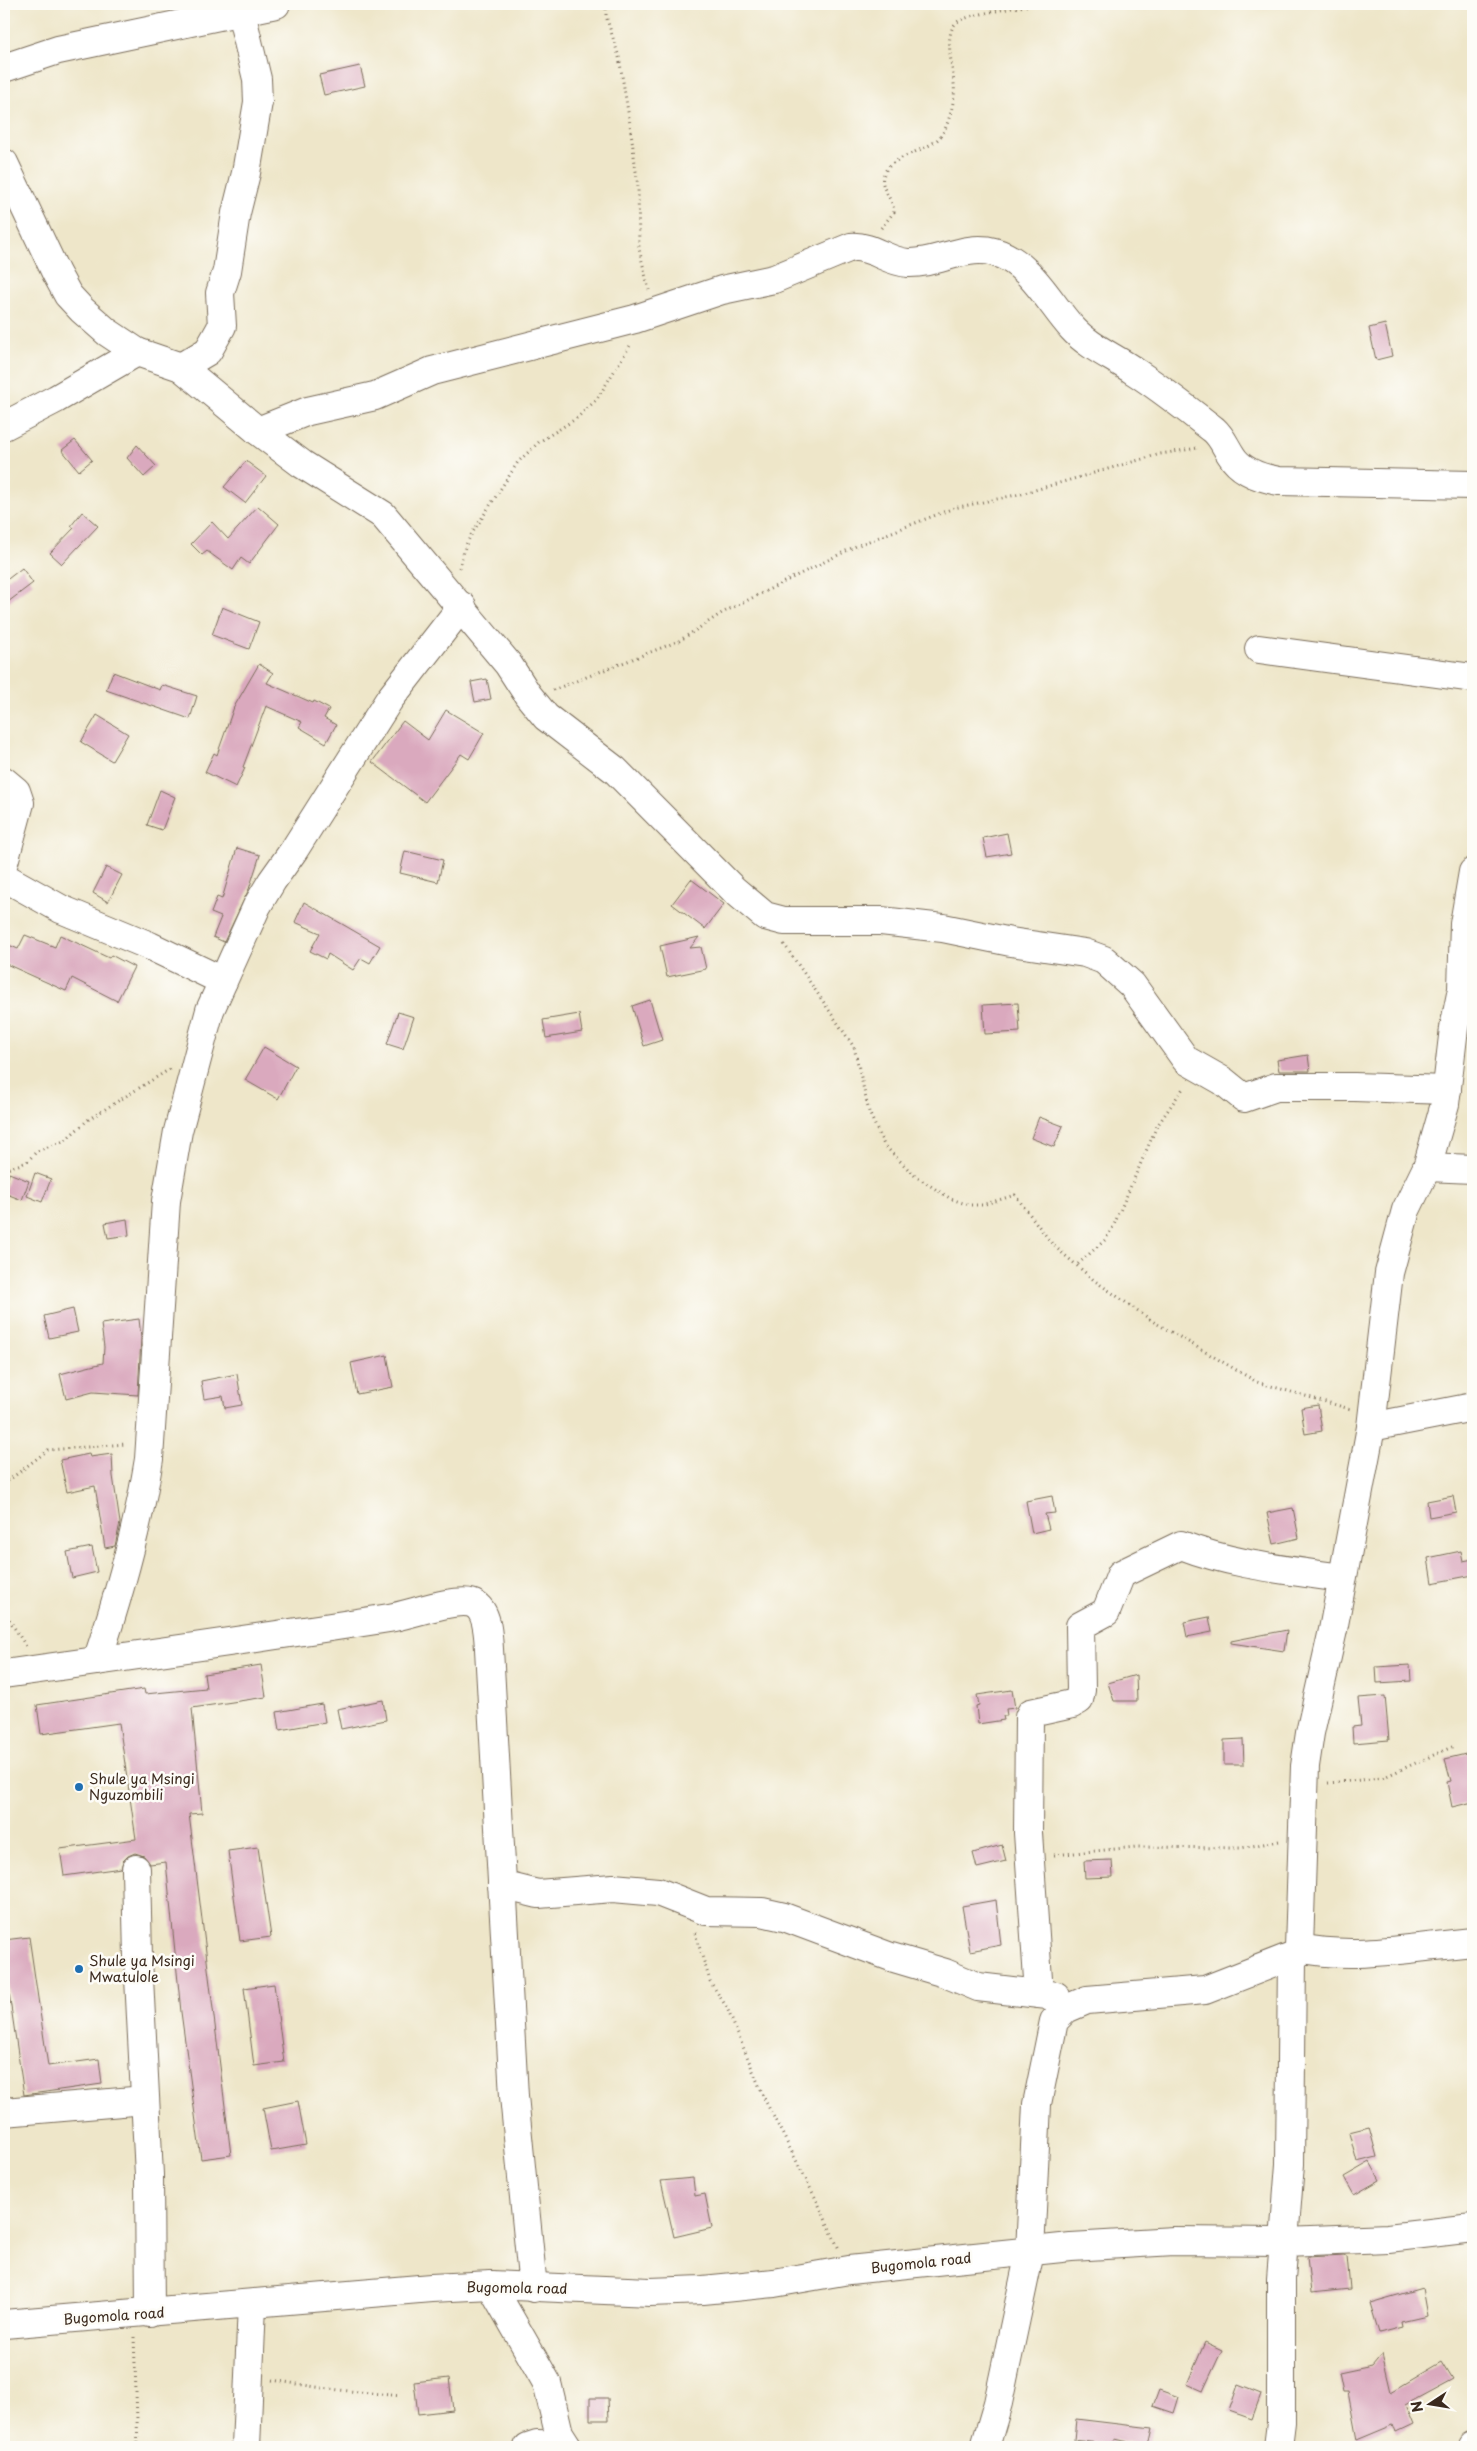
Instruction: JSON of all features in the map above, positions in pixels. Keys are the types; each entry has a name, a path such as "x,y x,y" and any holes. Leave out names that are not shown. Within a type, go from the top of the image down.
{"street":[{"path":"4,68 58,50 241,7 276,4"},
{"path":"181,367 208,351 222,326 220,293 227,270 258,102 257,79 241,7"},
{"path":"4,162 68,296 107,332 138,352 181,367 258,431 333,485 375,508 457,601 508,664 532,699 552,722 615,770 734,890 765,916 784,921 881,921 943,928 1011,942 1085,953 1104,960 1132,985 1186,1060 1223,1080 1244,1098 1276,1087 1354,1086 1449,1080 1473,1053"},
{"path":"258,431 308,411 374,396 432,371 645,316 722,290 774,279 851,248 864,248 896,261 910,263 972,251 992,251 1004,256 1041,287 1072,328 1083,339 1136,372 1220,435 1231,456 1247,471 1263,478 1279,481 1473,485"},
{"path":"4,426 56,400 138,352"},
{"path":"97,1661 120,1591 144,1493 150,1443 166,1201 173,1154 210,1010 257,906 272,881 300,842 389,700 457,601"},
{"path":"1259,649 1473,678"},
{"path":"4,780 16,791 20,803 4,862"},
{"path":"1278,2447 1281,2423 1281,2279 1290,2164 1295,1952 1304,1835 1305,1766 1310,1734 1334,1630 1372,1421 1390,1266 1406,1210 1427,1167 1449,1080 1454,1028 1468,991 1464,924 1473,872"},
{"path":"4,876 61,909 150,946 223,981"},
{"path":"1427,1167 1473,1168"},
{"path":"1372,1421 1473,1407"},
{"path":"1039,1994 1030,1859 1029,1715 1072,1704 1079,1700 1081,1690 1079,1628 1106,1612 1121,1574 1181,1545 1200,1553 1254,1565 1342,1578"},
{"path":"4,1674 399,1616 439,1606 467,1602 477,1606 485,1620 489,1649 514,2096 533,2288"},
{"path":"136,1869 144,2100 149,2175 142,2314"},
{"path":"502,1885 538,1894 613,1888 658,1892 669,1894 706,1911 762,1912 784,1917 892,1957 945,1973 978,1987 1087,2000 1205,1990 1295,1952 1346,1953 1473,1942"},
{"path":"985,2447 998,2403 1030,2252 1037,2104 1050,2029 1054,2021 1066,2008 1087,2000"},
{"path":"4,2112 144,2100"},
{"name":"Bugomola road","path":"4,2324 142,2314 430,2288 491,2285 650,2292 703,2290 774,2283 849,2270 1030,2252 1174,2242 1285,2242 1388,2238 1473,2228"},
{"path":"491,2285 547,2383 559,2432 567,2446"},
{"path":"246,2447 252,2304"},
{"path":"528,2447 537,2444 567,2446"}],"path":[{"path":"457,601 464,547 518,462 539,442 578,418 597,399 630,347 651,304 639,249 636,173 620,67 606,16 606,4"},
{"path":"864,248 894,212 893,204 883,182 886,171 892,165 935,142 941,136 946,124 954,96 954,74 949,39 952,28 964,18 1037,4"},
{"path":"532,699 679,640 722,613 856,546 954,508 1021,494 1180,450 1203,447 1231,456"},
{"path":"765,916 854,1047 868,1112 884,1145 915,1176 951,1199 969,1205 982,1204 1015,1195 1053,1245 1096,1281 1154,1322 1257,1382 1372,1421"},
{"path":"4,1170 27,1162 37,1151 64,1141 89,1119 198,1052"},
{"path":"1078,1264 1105,1240 1113,1227 1158,1126 1196,1066"},
{"path":"4,1484 44,1452 53,1448 150,1443"},
{"path":"4,1611 25,1643 37,1669"},
{"path":"1304,1785 1382,1778 1454,1746"},
{"path":"1030,1859 1136,1847 1241,1848 1304,1835"},
{"path":"686,1903 710,1981 727,2008 765,2100 818,2201 849,2270"},
{"path":"138,2447 142,2314"},
{"path":"249,2378 401,2396"}],"building":[{"path":"360,66 365,86 324,95 319,75"},
{"path":"1385,324 1392,356 1376,360 1369,328"},
{"path":"75,440 92,460 79,471 62,450"},
{"path":"137,445 156,466 144,477 127,458"},
{"path":"246,461 266,476 245,503 224,487"},
{"path":"258,506 279,524 249,564 241,558 233,570 207,551 202,555 191,544 212,522 228,539"},
{"path":"82,512 98,526 62,564 50,553 74,528 71,526"},
{"path":"22,568 33,583 4,605 4,582"},
{"path":"222,607 259,622 249,649 212,635"},
{"path":"259,664 273,673 267,683 313,703 314,701 329,709 324,718 336,725 326,743 299,727 302,722 266,706 243,767 245,768 236,787 205,772 214,753 217,755 234,707"},
{"path":"113,672 160,690 162,685 197,696 190,719 106,690"},
{"path":"487,679 491,699 475,702 471,682"},
{"path":"446,710 484,733 469,759 461,754 425,802 372,762 403,721 428,740"},
{"path":"97,715 128,734 112,761 81,742"},
{"path":"160,790 175,797 162,830 147,825"},
{"path":"1007,833 1011,853 987,857 983,838"},
{"path":"237,848 260,855 249,889 224,942 213,937 221,917 211,913 217,897 222,899"},
{"path":"405,851 443,860 438,882 400,873"},
{"path":"106,867 122,875 108,902 93,893"},
{"path":"691,879 724,904 705,929 672,904"},
{"path":"304,902 380,946 370,963 361,958 353,970 328,954 326,959 310,951 320,933 295,922"},
{"path":"25,935 55,947 60,935 109,958 111,955 134,967 117,1001 72,978 66,991 4,963 4,943 18,949"},
{"path":"699,937 690,948 701,947 706,969 667,977 660,946"},
{"path":"650,1000 662,1040 644,1046 632,1006"},
{"path":"1018,1003 1020,1032 985,1034 983,1005"},
{"path":"398,1012 414,1017 403,1049 387,1044"},
{"path":"579,1014 582,1032 546,1038 543,1020"},
{"path":"264,1047 296,1066 278,1099 245,1080"},
{"path":"1308,1055 1310,1071 1279,1071 1277,1060"},
{"path":"1039,1117 1063,1126 1054,1147 1031,1138"},
{"path":"9,1173 29,1181 22,1200 4,1193"},
{"path":"35,1173 51,1179 42,1202 27,1196"},
{"path":"127,1219 129,1235 108,1238 105,1223"},
{"path":"73,1309 78,1332 49,1338 44,1316"},
{"path":"139,1319 141,1337 138,1395 93,1392 66,1399 60,1374 103,1363 104,1347 101,1324"},
{"path":"387,1355 393,1387 357,1394 351,1363"},
{"path":"237,1374 242,1405 225,1408 223,1396 204,1399 201,1381"},
{"path":"1318,1405 1322,1431 1305,1434 1301,1408"},
{"path":"89,1454 90,1457 112,1454 113,1476 120,1523 115,1546 105,1548 95,1486 67,1492 60,1460"},
{"path":"1052,1496 1055,1513 1045,1514 1049,1529 1032,1533 1026,1501"},
{"path":"1453,1496 1456,1512 1429,1517 1427,1501"},
{"path":"1293,1508 1299,1538 1274,1544 1267,1513"},
{"path":"92,1547 97,1572 72,1578 67,1552"},
{"path":"1461,1551 1463,1561 1473,1559 1473,1575 1432,1583 1428,1558"},
{"path":"1209,1617 1212,1632 1187,1637 1184,1622"},
{"path":"1287,1630 1284,1651 1231,1643 1231,1641"},
{"path":"261,1665 266,1697 192,1708 202,1813 189,1814 231,2155 201,2159 181,2012 166,1862 150,1864 144,1856 135,1853 123,1861 121,1868 64,1876 60,1849 136,1839 119,1723 41,1734 37,1705 144,1689 145,1694 206,1688 204,1674"},
{"path":"1410,1665 1411,1681 1377,1683 1376,1667"},
{"path":"1136,1675 1137,1701 1114,1701 1108,1683"},
{"path":"1012,1690 1015,1708 1006,1709 1007,1716 1003,1716 1004,1720 978,1724 976,1706 979,1705 977,1695"},
{"path":"1385,1696 1389,1740 1353,1743 1352,1727 1361,1726 1358,1698"},
{"path":"383,1700 386,1720 341,1729 337,1709"},
{"path":"322,1704 325,1722 280,1730 277,1712"},
{"path":"1243,1739 1244,1765 1224,1765 1224,1740"},
{"path":"1470,1753 1473,1765 1473,1802 1452,1807 1447,1782 1451,1781 1445,1759"},
{"path":"1002,1845 1006,1861 977,1868 973,1853"},
{"path":"258,1847 271,1937 240,1941 228,1851"},
{"path":"1112,1860 1113,1877 1085,1878 1084,1861"},
{"path":"996,1900 1001,1945 970,1951 962,1906"},
{"path":"29,1937 48,2066 99,2059 102,2084 24,2095 4,1959 4,1940"},
{"path":"274,1984 284,2062 254,2066 244,1988"},
{"path":"298,2101 306,2145 271,2151 263,2108"},
{"path":"1369,2127 1377,2157 1357,2162 1349,2132"},
{"path":"1370,2162 1380,2180 1354,2195 1344,2177"},
{"path":"693,2178 695,2196 705,2194 712,2228 674,2237 661,2181"},
{"path":"1344,2255 1347,2257 1350,2289 1311,2293 1307,2257"},
{"path":"1422,2288 1427,2316 1401,2322 1402,2327 1379,2333 1370,2303"},
{"path":"1205,2342 1222,2350 1203,2391 1187,2384"},
{"path":"1382,2354 1391,2392 1442,2362 1453,2380 1405,2406 1413,2425 1396,2433 1393,2425 1357,2440 1348,2392 1343,2392 1339,2373 1372,2366"},
{"path":"449,2378 453,2410 418,2414 414,2382"},
{"path":"1238,2385 1261,2394 1252,2419 1229,2411"},
{"path":"1159,2390 1179,2397 1174,2413 1153,2406"},
{"path":"590,2398 608,2398 609,2420 590,2420"},
{"path":"1076,2419 1152,2428 1148,2446 1114,2439 1113,2445 1074,2440"}],"place":[{"name":"Shule ya Msingi Nguzombili","path":"79,1787"},
{"name":"Shule ya Msingi Mwatulole","path":"79,1969"}]}
